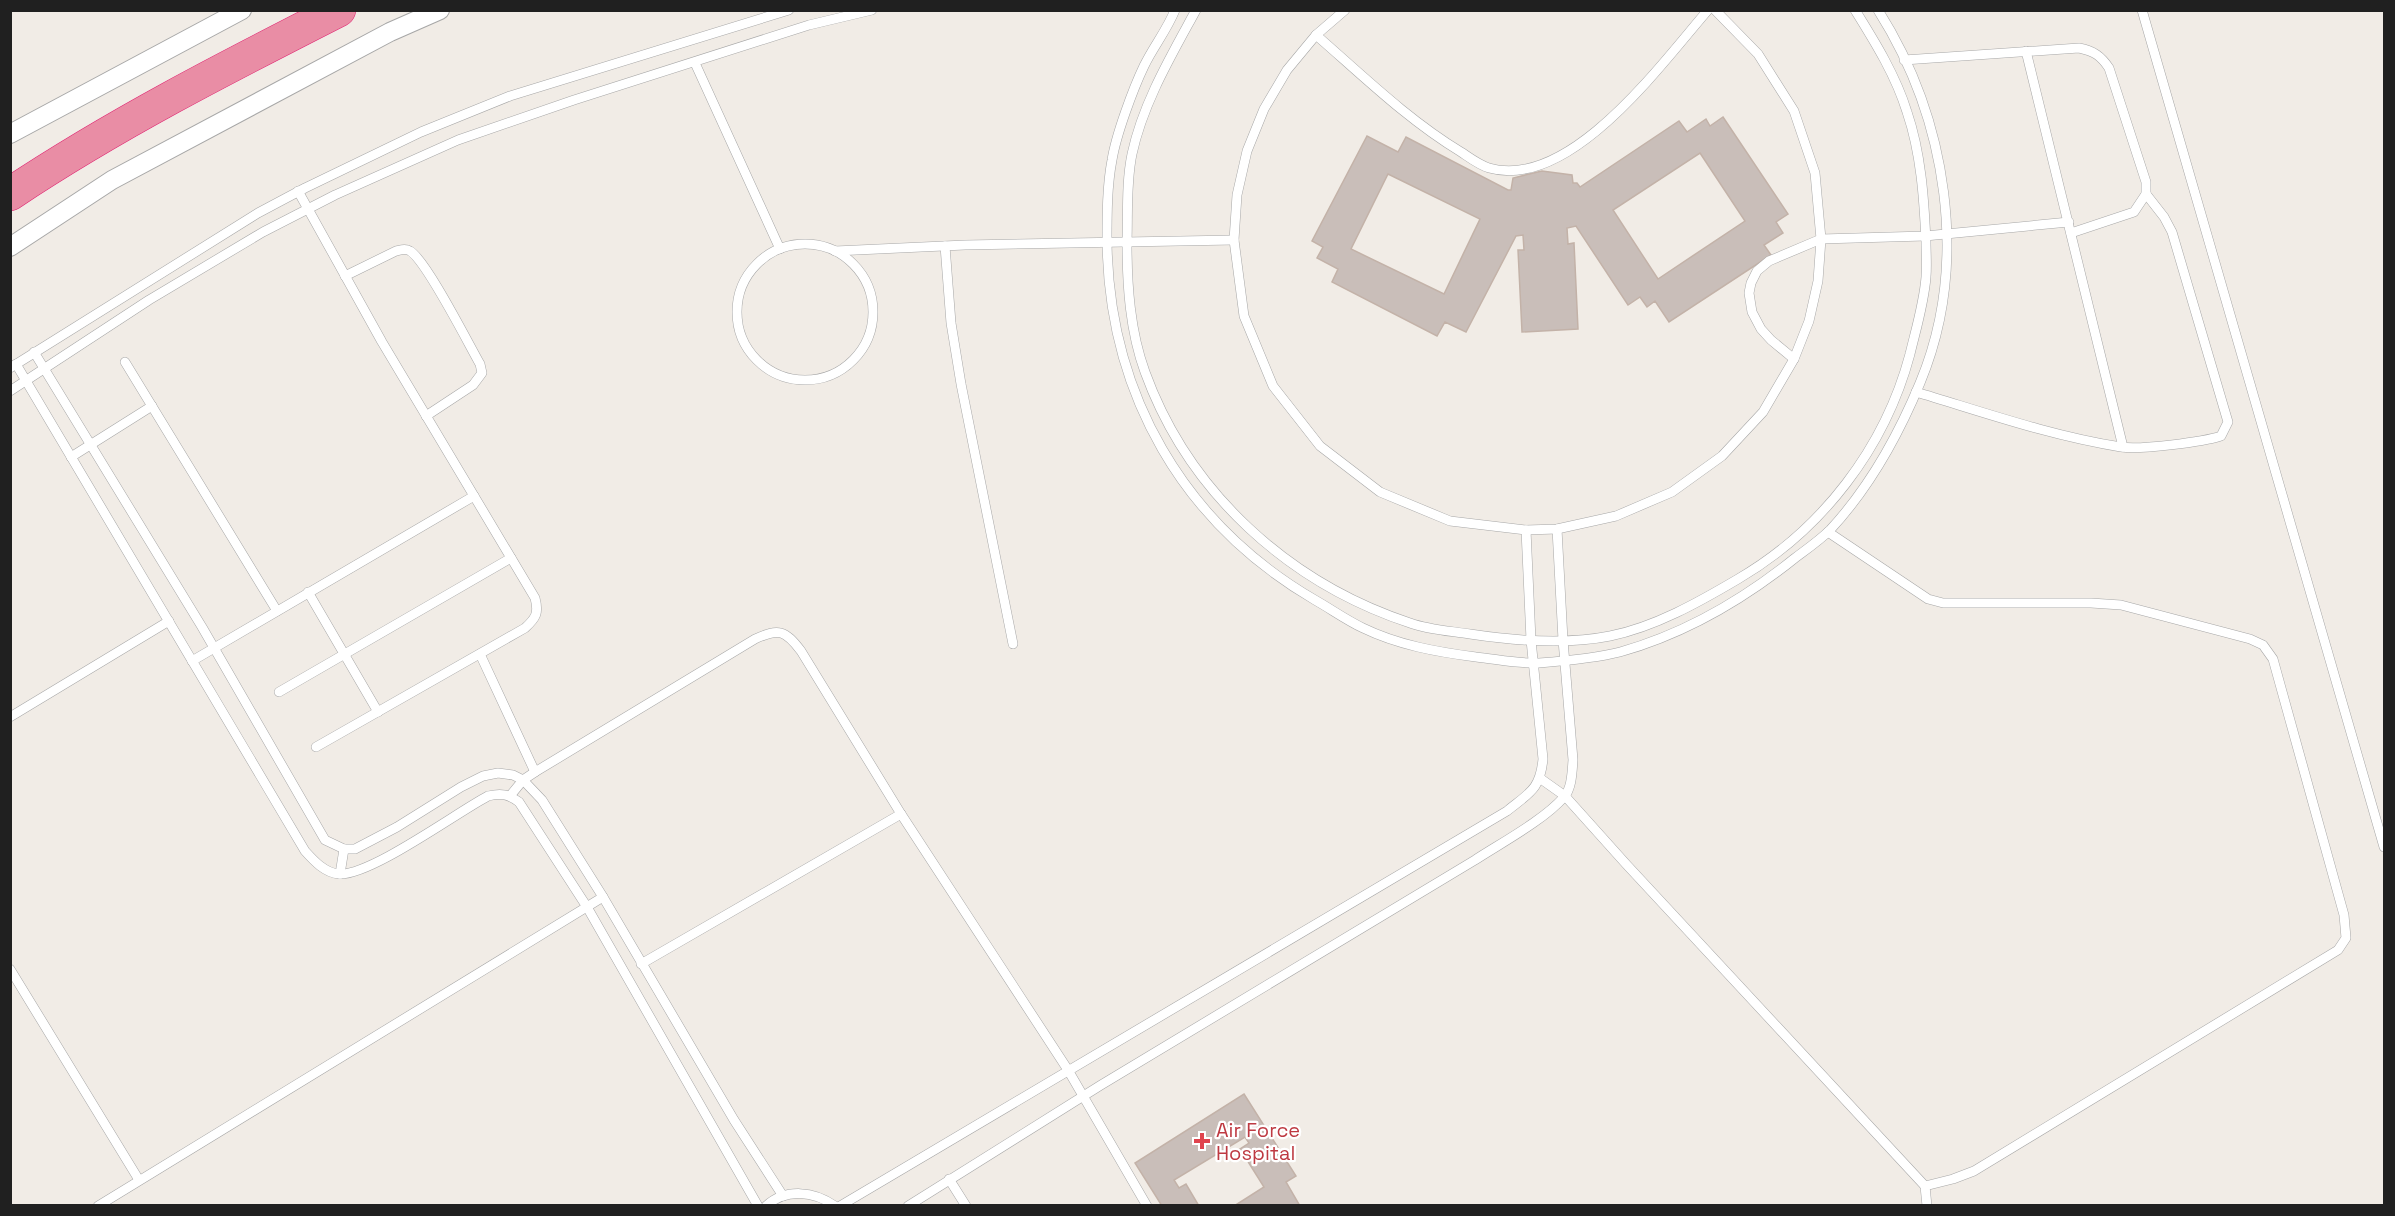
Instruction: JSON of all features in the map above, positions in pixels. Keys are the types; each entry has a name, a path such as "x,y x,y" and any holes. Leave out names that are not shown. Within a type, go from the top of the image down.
{"highway":[{"path":"10,166 174,69 289,10"},
{"path":"10,195 44,172 198,81 339,10"}],"street":[{"path":"10,134 243,10"},
{"path":"10,247 112,180 390,32 440,10"}],"lane":[{"path":"758,1206 587,907 519,802 510,795 499,793 488,796 382,860 358,871 340,874 328,871 305,851 26,380 13,366 258,213 298,191 468,112 532,89 789,10"},
{"path":"10,391 149,300 263,232 308,208 458,140 574,100 809,25 872,10"},
{"path":"1175,10 1144,64 1112,159 1107,243 1108,282 1118,339 1138,404 1162,452 1228,534 1264,567 1363,628 1408,645 1458,654 1535,663 1618,652 1677,630 1726,606 1768,580 1828,532 1856,498 1885,456 1929,360 1940,321 1948,265 1944,195 1934,139 1916,86 1878,10"},
{"path":"1196,10 1151,97 1132,153 1128,185 1127,282 1135,334 1145,371 1163,412 1192,464 1224,505 1261,541 1307,574 1357,603 1414,625 1493,638 1531,640 1584,640 1616,635 1650,624 1690,606 1762,565 1815,520 1837,495 1869,451 1891,408 1905,371 1920,315 1927,275 1920,171 1907,109 1878,47 1855,10"},
{"path":"1345,10 1316,35 1287,70 1264,109 1247,151 1237,195 1234,240 1244,316 1273,386 1320,446 1380,492 1450,520 1526,530 1557,529 1616,516 1672,492 1722,456 1763,411 1794,359 1809,321 1818,280 1821,239 1815,173 1794,111 1758,54 1715,10"},
{"path":"1316,35 1442,141 1488,168 1525,169 1543,165 1593,135 1623,106 1708,10"},
{"path":"2142,10 2385,847"},
{"path":"1904,60 2079,48 2091,50 2102,57 2109,68 2140,163 2146,182 2146,194 2134,212 2071,233"},
{"path":"2025,51 2123,447"},
{"path":"695,63 780,249"},
{"path":"298,191 426,416 535,598 537,615 525,628 316,747"},
{"path":"1916,392 2026,425 2123,447 2207,440 2221,436 2228,422 2172,232 2164,217 2146,194"},
{"path":"1794,359 1771,340 1752,312 1749,293 1757,271 1769,261 1821,239 1925,236 2069,222"},
{"path":"835,251 945,246 1234,240"},
{"path":"800,244 820,246 835,251 855,266 867,283 873,303 872,323 865,344 851,362 833,375 811,380 789,379 768,370 752,356 741,337 736,315 739,293 748,274 762,259 780,249 800,244"},
{"path":"945,246 951,323 961,384 1013,644"},
{"path":"345,276 404,249 410,251 423,265 480,364 482,374 473,385 426,416"},
{"path":"34,352 214,646 325,840 344,849 355,849 483,776 498,773 513,775 523,780 542,800 603,897 734,1120 783,1196"},
{"path":"125,362 277,611"},
{"path":"71,457 152,406"},
{"path":"192,661 214,646 474,496"},
{"path":"908,1206 1084,1095 1475,860 1529,826 1565,796 1572,777 1573,760 1557,529"},
{"path":"840,1206 1507,811 1531,791 1542,778 1543,759 1531,640 1526,530"},
{"path":"1828,532 1928,599 1944,603 2121,605 2250,639 2263,645 2273,659 2344,915 2346,938 2337,950 1974,1171 1925,1186"},
{"path":"279,692 511,558"},
{"path":"308,592 378,712"},
{"path":"10,717 169,621"},
{"path":"510,795 523,780 535,772 755,639 770,633 781,632 791,638 901,814 1084,1095 1147,1206"},
{"path":"480,654 535,772"},
{"path":"1542,778 1565,796 1925,1186 1927,1206"},
{"path":"641,964 901,814"},
{"path":"340,874 344,849"},
{"path":"98,1206 603,897"},
{"path":"10,969 140,1180"},
{"path":"949,1179 966,1206"},
{"path":"766,1206 783,1196 797,1193 812,1194 835,1206"}],"building":[{"path":"1723,117 1788,214 1776,222 1783,233 1764,245 1771,255 1669,322 1655,301 1647,307 1640,297 1628,305 1576,226 1567,228 1568,244 1574,243 1578,329 1522,332 1518,250 1524,250 1523,235 1516,236 1466,332 1445,322 1437,336 1332,282 1338,269 1317,258 1323,247 1312,241 1367,136 1398,152 1406,137 1511,190 1513,178 1542,171 1572,175 1573,183 1577,183 1580,187 1679,121 1687,132 1706,119 1710,126","holes":["1700,153 1745,221 1658,279 1613,210","1388,174 1480,219 1444,294 1351,249"]},
{"path":"1244,1094 1296,1176 1286,1182 1300,1206 1234,1206 1264,1187 1240,1149 1249,1143 1245,1137 1174,1180 1179,1188 1186,1184 1199,1206 1162,1206 1135,1163"}],"place":[{"name":"Air Force Hospital","path":"1202,1141"}]}
